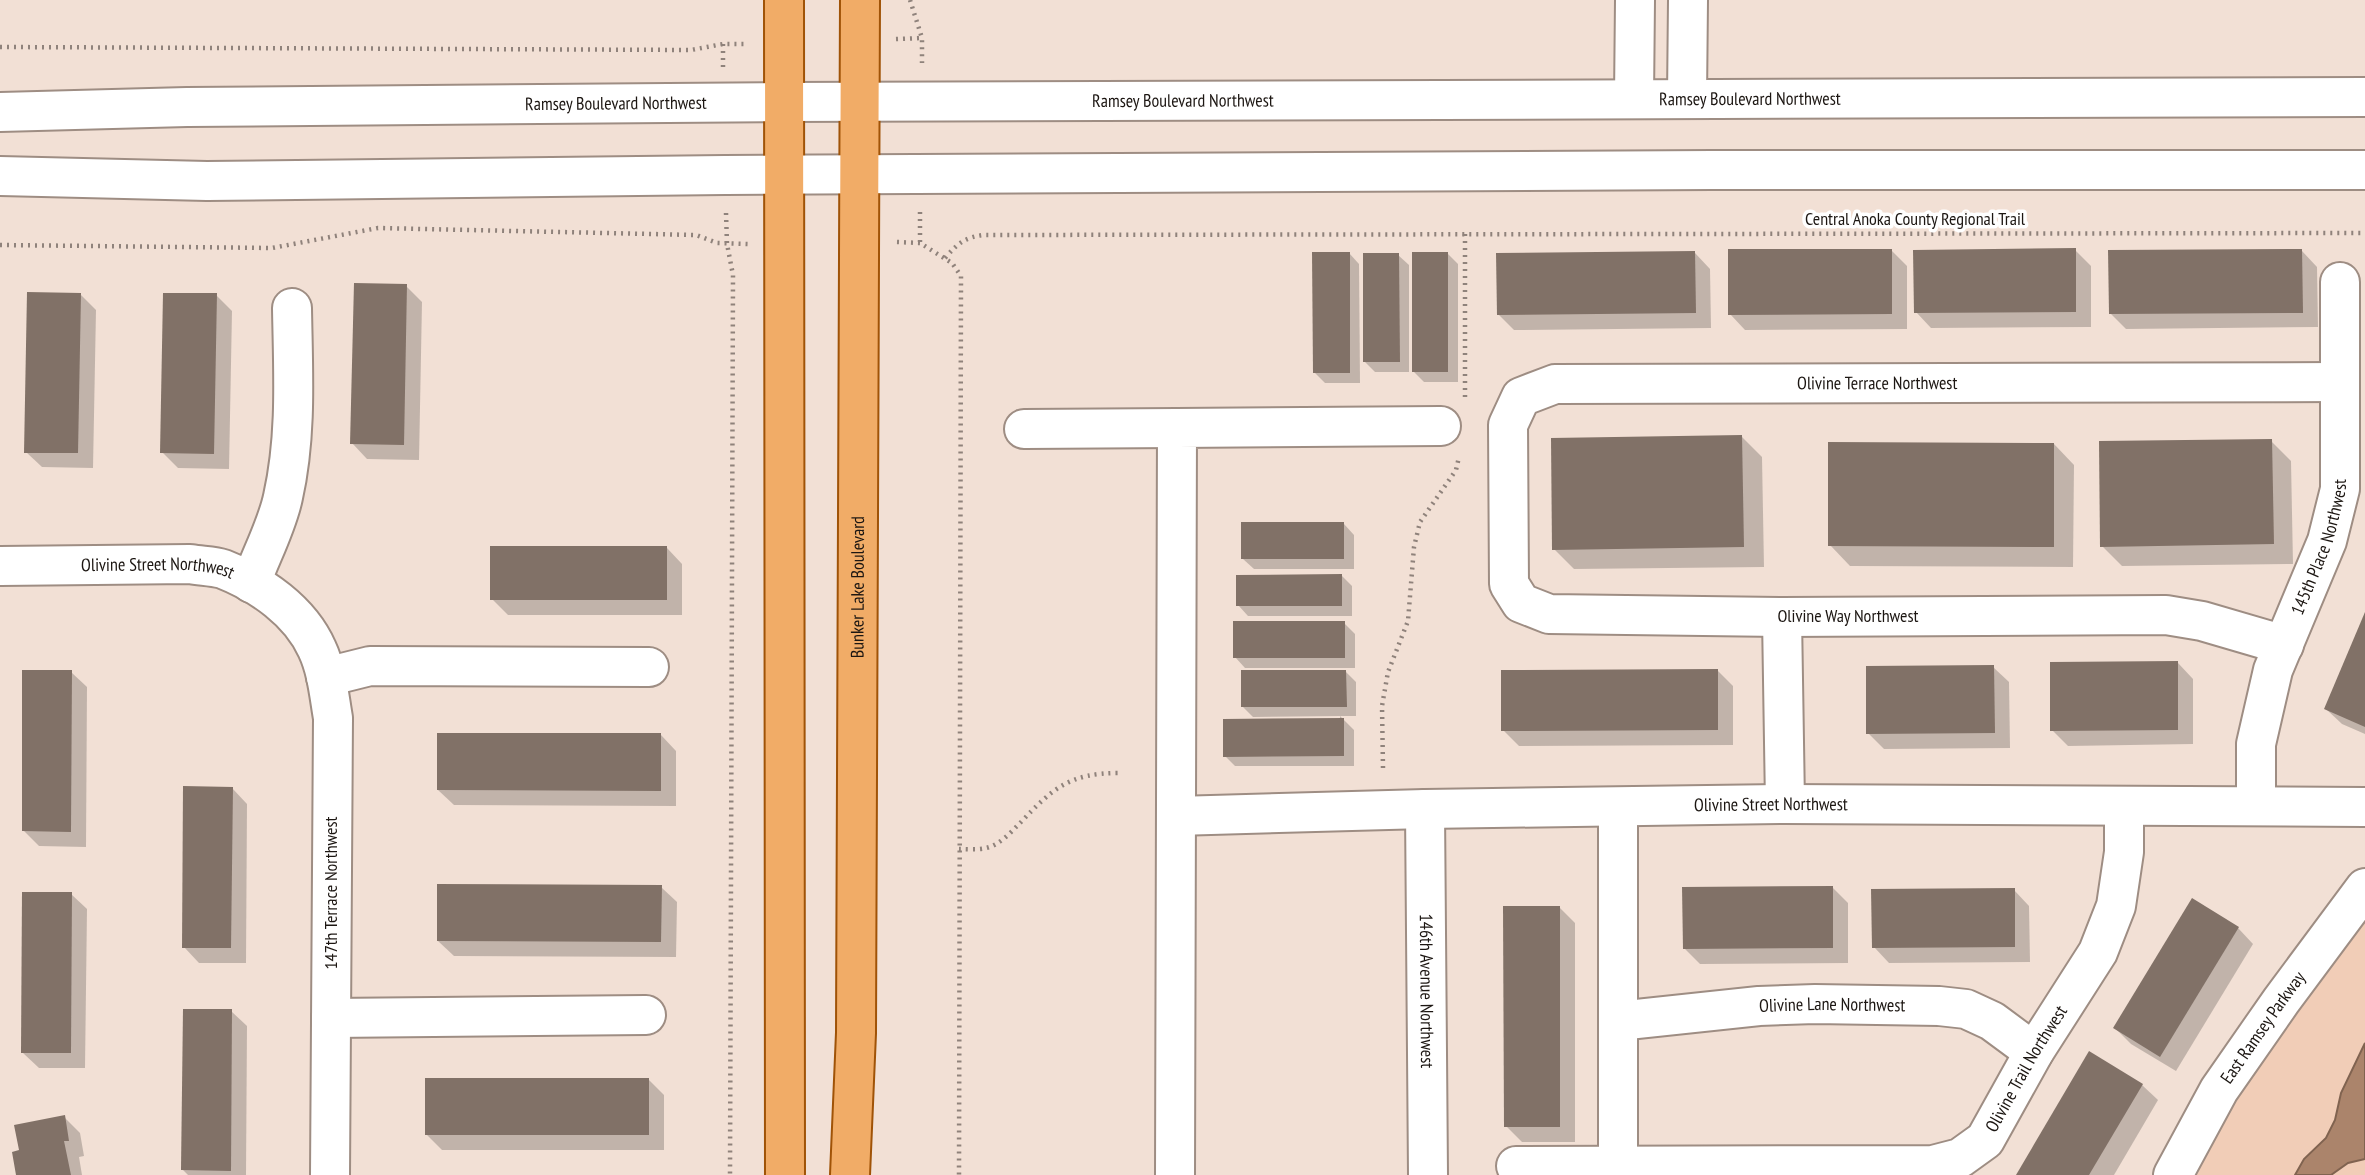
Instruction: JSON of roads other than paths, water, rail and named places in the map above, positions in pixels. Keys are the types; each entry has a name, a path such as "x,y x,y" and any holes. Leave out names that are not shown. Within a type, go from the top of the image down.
{"main road":[{"path":"784,0 785,1175"},
{"name":"Bunker Lake Boulevard","path":"850,1175 856,1033 860,0"}],"street":[{"path":"1634,98 1635,0"},
{"path":"1687,99 1688,0"},
{"name":"Ramsey Boulevard Northwest","path":"0,113 315,106 785,102 2365,97"},
{"path":"0,176 207,181 860,174 2365,170"},
{"name":"145th Place Northwest","path":"2256,806 2256,744 2273,670 2327,541 2340,489 2340,282"},
{"path":"251,583 282,500 290,457 293,407 292,308"},
{"name":"Olivine Terrace Northwest","path":"1507,495 1508,425 1514,411 1521,397 1555,384 2339,382"},
{"path":"1175,1175 1177,428"},
{"path":"1024,429 1456,429"},
{"name":"Olivine Way Northwest","path":"1507,495 1509,584 1521,603 1549,614 1782,617 2166,615 2202,621 2284,645"},
{"name":"Olivine Street Northwest","path":"0,566 190,564 220,568 274,597 299,619"},
{"path":"1782,617 1784,804"},
{"name":"147th Terrace Northwest","path":"299,619 317,649 326,677 332,718 330,1175"},
{"path":"326,677 370,666 649,667"},
{"name":"Olivine Street Northwest","path":"1176,816 1784,804 2365,807"},
{"name":"Olivine Trail Northwest","path":"1516,1166 1933,1165 1960,1158 1985,1140 2034,1052 2098,953 2116,906 2124,852 2124,806"},
{"path":"1618,807 1618,1165"},
{"name":"146th Avenue Northwest","path":"1425,809 1428,1175"},
{"name":"East Ramsey Parkway","path":"2173,1175 2219,1090 2365,888"},
{"name":"Olivine Lane Northwest","path":"1618,1021 1770,1005 1815,1003 1939,1006 1966,1009 1992,1021 2034,1052"},
{"path":"331,1018 646,1016"}]}
